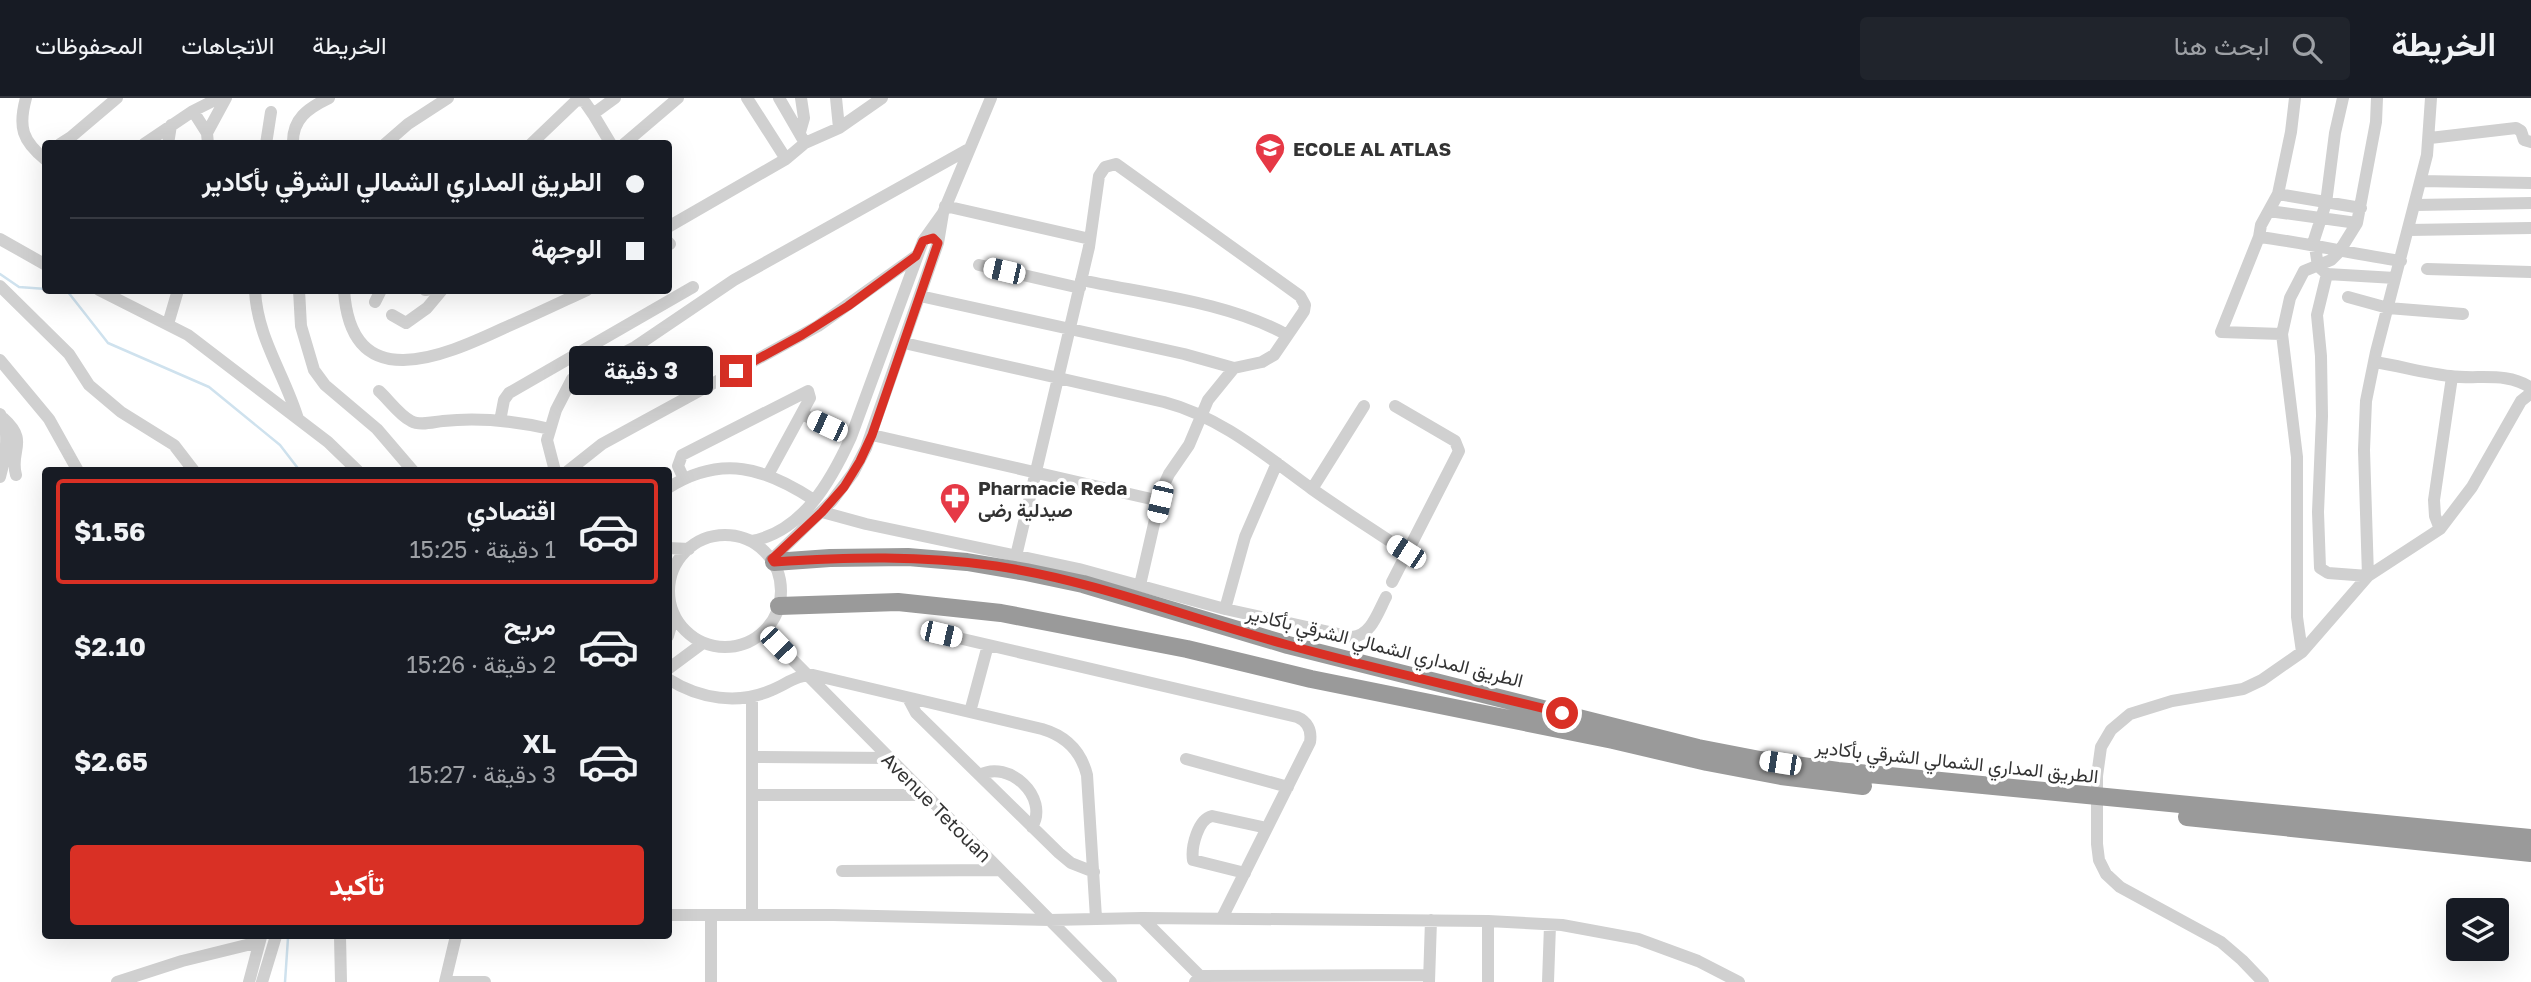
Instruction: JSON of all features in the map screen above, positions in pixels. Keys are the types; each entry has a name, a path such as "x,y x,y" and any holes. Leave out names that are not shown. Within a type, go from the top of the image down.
{"highway":[{"name":"الطريق المداري الشمالي الشرقي بأكادير","path":"773,561 908,558 967,562 1027,572 1083,584 1288,645 1698,748 1760,760 1900,777 2531,838"},
{"name":"الطريق المداري الشمالي الشرقي بأكادير","path":"779,606 898,602 1001,613 1187,649 1311,679 1613,740 1707,762 1818,781 2531,853"}],"street":[{"path":"26,98 22,124 24,137 32,149 42,156"},
{"path":"66,140 117,98"},
{"path":"150,140 193,111 219,98"},
{"path":"207,138 226,98"},
{"path":"293,140 295,124 301,116 329,98"},
{"path":"390,140 408,124 448,98"},
{"path":"593,114 615,98"},
{"path":"629,140 678,98"},
{"path":"747,98 786,159"},
{"path":"779,98 802,138"},
{"path":"672,226 786,159 802,138 804,118 801,98"},
{"path":"836,98 839,128"},
{"path":"802,138 839,128 863,104 882,98"},
{"path":"773,561 822,512 853,473 872,435 938,243 944,209 991,98"},
{"path":"2283,334 2221,332 2259,237 2261,225 2278,194 2295,98"},
{"path":"2343,98 2326,202 2314,244 2323,270 2317,315 2322,416 2318,504 2320,568 2328,573 2368,576"},
{"path":"2323,270 2339,252 2357,223 2376,122 2377,98"},
{"path":"2368,576 2364,436 2368,384 2421,181 2430,138 2431,98"},
{"path":"535,140 577,100 584,101 609,140"},
{"path":"193,111 207,138"},
{"path":"267,140 271,112"},
{"path":"169,140 171,125"},
{"path":"2430,138 2516,128 2521,131 2524,140 2531,142"},
{"path":"554,467 547,440 556,410 572,379 635,347 734,280 967,150"},
{"path":"920,296 1069,329 1184,354 1234,368 1265,361 1274,355 1304,311 1305,305 1302,298 1116,164 1105,167 1100,172 1090,239 1080,284 1069,329 1057,379 1016,556"},
{"path":"2421,181 2531,183"},
{"path":"2278,194 2361,208"},
{"path":"2415,205 2531,203"},
{"path":"944,209 1090,239"},
{"path":"752,541 771,536 788,526 814,500 833,474 851,438 916,256 944,209"},
{"path":"2269,211 2357,223"},
{"path":"2409,230 2531,228"},
{"path":"2259,237 2314,244 2339,252 2401,261"},
{"path":"923,241 933,238 938,243"},
{"path":"0,239 42,263"},
{"path":"573,467 602,444 825,321 916,256"},
{"path":"979,265 1229,311 1287,335"},
{"path":"2427,269 2531,272"},
{"path":"2302,652 2297,617 2297,457 2283,334 2290,299 2304,271 2323,270 2395,278"},
{"path":"0,286 69,354 89,385 121,412 174,445 191,467"},
{"path":"500,421 504,400 509,393 692,287"},
{"path":"107,294 188,335 328,442 354,467"},
{"path":"168,324 177,294"},
{"path":"256,294 264,338 292,398 298,419"},
{"path":"299,294 301,327 314,370 325,385 377,429 410,467"},
{"path":"345,294 349,326 370,352 390,360 414,360 477,342 579,294"},
{"path":"392,315 406,323 427,308 439,294"},
{"path":"2347,297 2388,308 2463,314"},
{"path":"904,343 1164,402 1200,415 1240,438 1406,552"},
{"path":"0,360 48,419 76,467"},
{"path":"2263,982 2221,942 2115,883 2106,874 2099,860 2096,844 2099,757 2106,737 2117,723 2130,714 2172,701 2243,689 2262,680 2302,652 2368,576 2440,529 2472,487 2521,401 2531,390 2522,381 2510,378 2452,377 2374,362"},
{"path":"1140,585 1165,482 1189,445 1200,415 1214,392 1234,368"},
{"path":"2440,529 2435,516 2434,500 2452,377"},
{"path":"379,391 411,421 421,424 459,419 521,422 550,429"},
{"path":"684,479 678,466 682,455 808,391 810,398 803,414 768,475"},
{"path":"1312,489 1364,406"},
{"path":"1392,582 1459,451 1455,441 1395,406"},
{"path":"803,414 851,438"},
{"path":"0,477 4,462 1,416"},
{"path":"1,416 11,425 19,444 14,468 16,475"},
{"path":"872,435 1160,502"},
{"path":"1226,609 1245,537 1277,463"},
{"path":"672,486 705,471 729,467 756,470 814,500"},
{"path":"822,512 866,524 1079,569 1226,609 1356,637 1367,632 1386,597"},
{"path":"672,571 689,549 712,536 739,536 752,541 773,561 781,584 779,606 764,631 735,646 703,643 686,632 672,607"},
{"path":"672,548 689,549"},
{"path":"672,622 674,615"},
{"name":"Avenue Tetouan","path":"764,631 1111,982"},
{"path":"941,634 1301,719 1309,729 1310,742 1222,918"},
{"path":"672,661 703,643"},
{"path":"970,712 988,645"},
{"path":"672,681 705,695 728,699 752,697 807,675 1049,731 1062,738 1074,747 1087,775 1096,918"},
{"path":"752,697 752,915"},
{"path":"908,698 916,713 1064,858 1094,872"},
{"path":"752,757 889,758"},
{"path":"1186,759 1288,787"},
{"path":"979,775 990,771 1010,774 1016,778 1036,801 1037,816 1032,827"},
{"path":"752,795 925,795"},
{"path":"1245,873 1193,860 1192,854 1201,822 1212,816 1267,828"},
{"path":"842,871 1000,870"},
{"path":"672,915 1050,920 1488,920 1550,925 1638,939 1667,949 1725,979 1739,982"},
{"path":"711,915 711,982"},
{"path":"1142,918 1201,980 1429,979 1431,920"},
{"path":"1488,920 1488,982"},
{"path":"1548,982 1550,925"},
{"path":"117,982 260,939"},
{"path":"249,982 260,939"},
{"path":"262,982 275,939"},
{"path":"340,939 341,982"},
{"path":"456,939 445,982 485,982"}],"waterway":[{"path":"0,274 19,287 42,289"},
{"path":"70,294 108,343 209,387 280,445 297,467"},
{"path":"285,982 288,939"}],"place":[{"name":"ECOLE AL ATLAS","path":"1270,175"},
{"name":"Pharmacie Reda صيدلية رضى","path":"955,525"}],"route":[{"path":"736,371 848,306 916,256 926,238 933,238 938,243 866,449 844,487 815,519 778,552 772,559 774,562 882,557 938,559 997,566 1083,584 1288,645 1562,713"}]}
